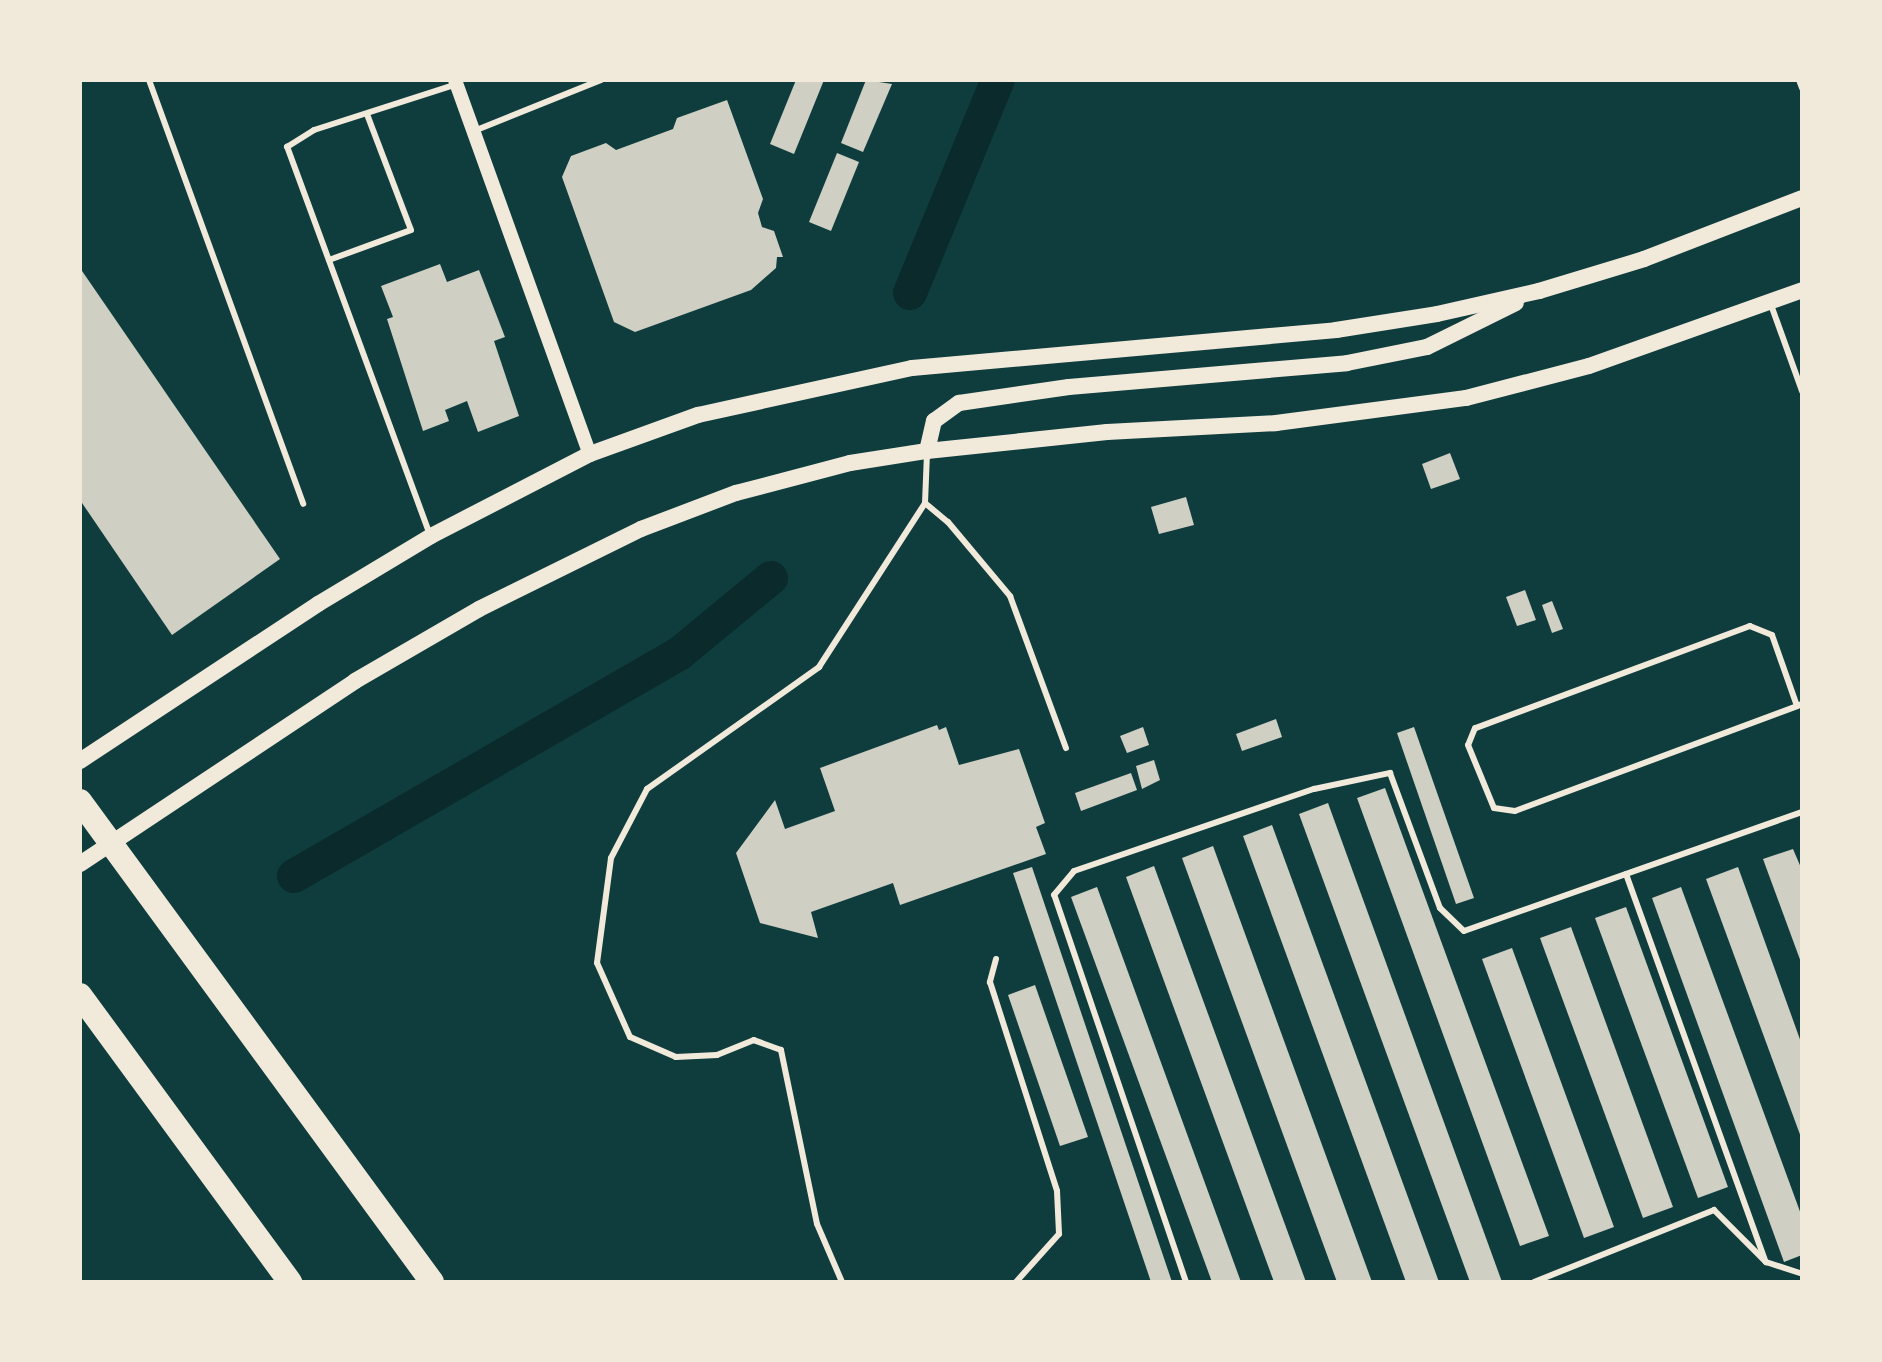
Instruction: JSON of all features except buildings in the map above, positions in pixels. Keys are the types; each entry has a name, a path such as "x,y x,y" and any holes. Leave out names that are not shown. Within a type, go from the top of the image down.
{"highway":[{"path":"80,801 116,856 432,1282"},
{"path":"80,995 124,1062 290,1282"}],"main road":[{"path":"80,761 318,604 431,536 590,454 698,415 912,368 1336,330 1539,291 1644,259 1802,198"},
{"path":"80,864 355,681 479,609 627,536 736,493 850,463 927,451 1107,432 1276,423 1466,398 1589,366 1802,290"},
{"path":"927,451 934,421 959,403 1069,387 1347,363 1427,347 1539,291"}],"street":[{"path":"456,82 590,454"}],"lane":[{"path":"149,80 303,504"},
{"path":"474,131 601,80"},
{"path":"1799,80 1802,88"},
{"path":"431,536 287,147 314,130 456,82"},
{"path":"329,260 411,230 367,114"},
{"path":"1770,302 1802,391"},
{"path":"842,1282 817,1224 781,1050 754,1040 717,1055 676,1057 630,1037 597,963 611,858 647,789 819,667 925,503 927,451"},
{"path":"925,503 948,522 1010,596 1066,748"},
{"path":"1750,626 1772,635 1800,705 1515,811 1494,808 1468,745 1475,728 1750,626"},
{"path":"1186,1282 1054,895 1074,871 1314,789 1390,773 1440,908 1464,931 1802,812"},
{"path":"1626,874 1766,1262"},
{"path":"996,959 990,982 1057,1191 1059,1234 1016,1282"},
{"path":"1534,1282 1714,1210 1766,1262 1802,1274"}],"waterway":[{"path":"910,293 998,80"},
{"path":"294,876 680,653 771,578"}]}
